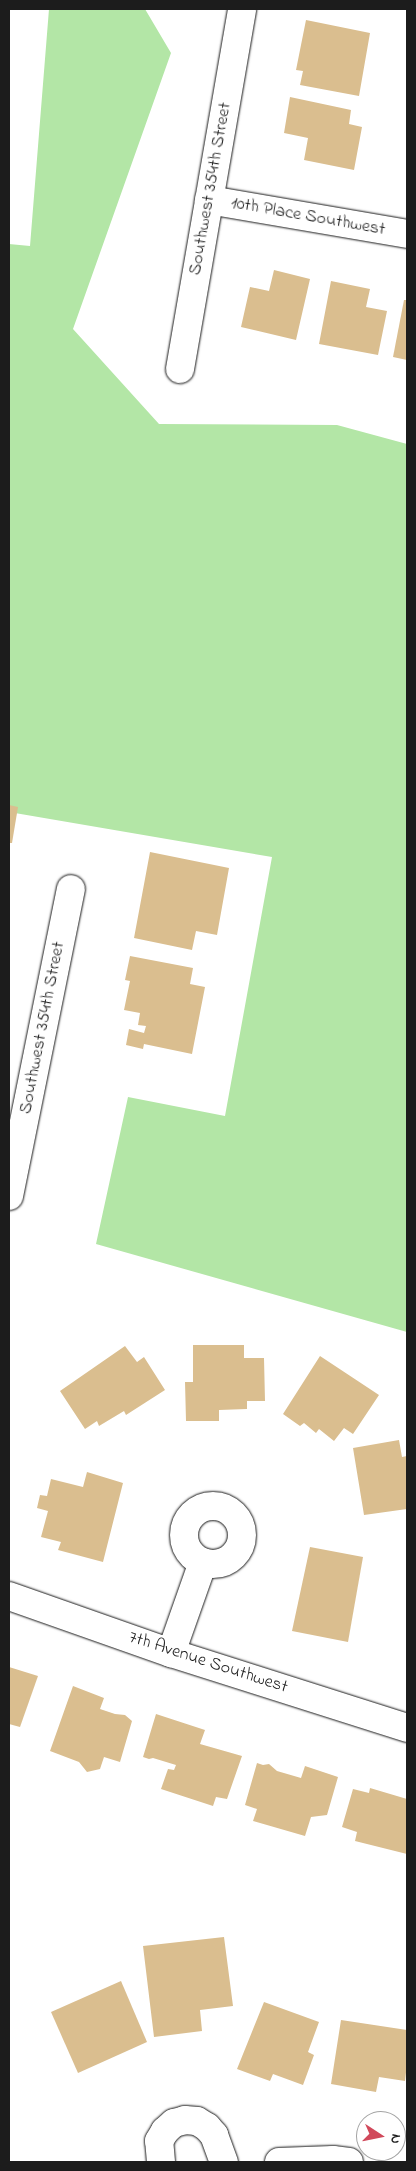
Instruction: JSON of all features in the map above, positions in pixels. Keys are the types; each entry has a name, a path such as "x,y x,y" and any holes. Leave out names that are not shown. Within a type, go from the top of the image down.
{"street":[{"name":"Southwest 354th Street","path":"180,369 242,9"},
{"name":"10th Place Southwest","path":"209,200 407,234"},
{"name":"Southwest 354th Street","path":"9,1196 71,890"},
{"path":"170,1653 204,1562"},
{"name":"7th Avenue Southwest","path":"9,1596 170,1653 407,1728"},
{"path":"161,2162 160,2141 165,2131 174,2123 185,2120 196,2121 207,2126 214,2135 224,2162"},
{"path":"279,2162 333,2160 349,2162"}],"green space":[{"path":"49,9 145,9 171,53 73,329 159,424 337,425 407,444 407,1332 96,1244 128,1097 225,1116 272,857 9,812 9,244 30,246"}],"building":[{"path":"306,20 370,33 359,96 300,85 303,71 296,70"},
{"path":"290,97 351,110 349,124 362,127 354,170 304,160 308,138 284,133"},
{"path":"274,270 310,279 296,340 241,327 250,287 269,291"},
{"path":"331,281 370,289 366,307 387,311 378,355 319,344"},
{"path":"404,300 407,300 407,360 393,357"},
{"path":"9,805 18,807 12,843 9,843"},
{"path":"150,852 229,868 217,935 196,931 192,950 134,938"},
{"path":"130,956 193,968 190,984 205,987 192,1054 144,1044 143,1049 126,1045 129,1029 144,1033 146,1026 138,1025 140,1013 124,1010 130,981 125,980"},
{"path":"193,1345 244,1345 244,1358 264,1358 265,1401 247,1401 247,1409 219,1410 219,1421 186,1421 185,1382 193,1382"},
{"path":"125,1346 137,1362 144,1357 165,1390 126,1415 124,1411 99,1426 97,1421 85,1429 60,1391"},
{"path":"320,1356 379,1395 353,1434 344,1428 334,1441 319,1429 316,1433 304,1423 300,1426 283,1414"},
{"path":"399,1440 402,1457 407,1456 407,1509 364,1515 353,1448"},
{"path":"87,1472 123,1483 103,1562 58,1550 61,1542 41,1537 48,1511 37,1508 40,1495 47,1496 51,1479 83,1487"},
{"path":"310,1547 363,1557 348,1642 292,1631"},
{"path":"9,1667 38,1676 20,1727 9,1724"},
{"path":"73,1686 104,1698 100,1709 125,1715 132,1721 120,1762 104,1757 100,1769 87,1772 79,1762 50,1751"},
{"path":"156,1714 205,1730 200,1744 242,1756 227,1799 216,1797 213,1806 161,1789 168,1769 174,1770 176,1765 143,1757"},
{"path":"257,1763 269,1764 277,1771 301,1778 305,1766 338,1777 327,1815 311,1817 305,1836 253,1821 257,1809 245,1805"},
{"path":"370,1788 407,1799 407,1854 355,1841 357,1832 342,1827 353,1789 369,1793"},
{"path":"224,1937 233,2006 200,2010 202,2031 154,2037 143,1946"},
{"path":"121,1981 147,2042 78,2073 51,2012"},
{"path":"264,2002 319,2022 308,2052 314,2055 303,2085 273,2074 270,2081 237,2069"},
{"path":"341,2020 407,2030 405,2081 379,2077 376,2092 331,2084"}]}
